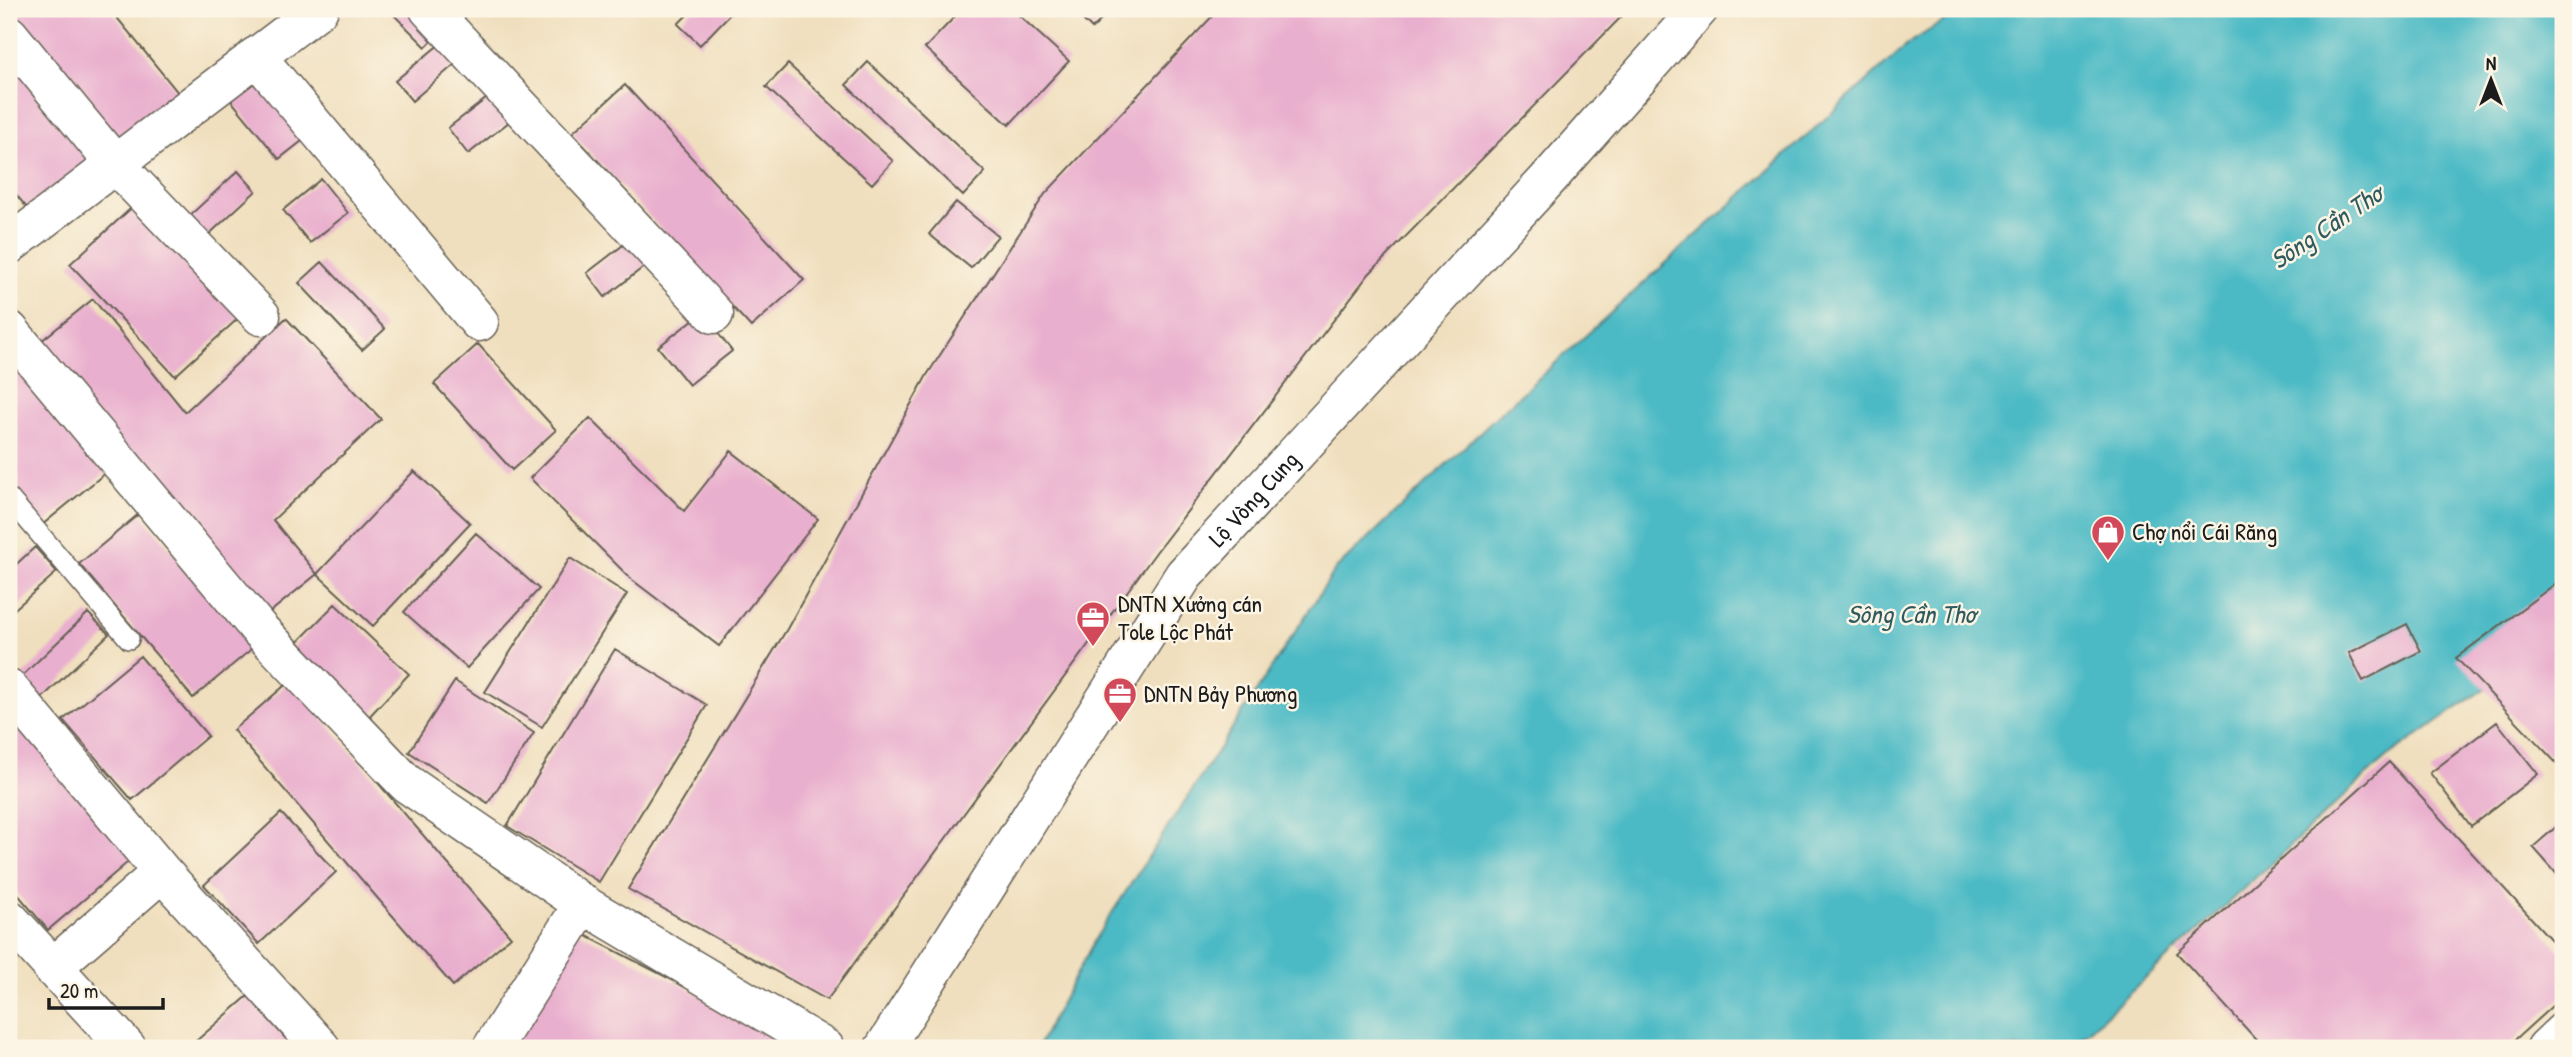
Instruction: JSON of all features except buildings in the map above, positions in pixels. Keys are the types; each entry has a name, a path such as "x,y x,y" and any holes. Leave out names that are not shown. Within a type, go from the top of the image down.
{"street":[{"path":"9,245 113,162 319,9"},
{"path":"429,9 713,314"},
{"name":"Lộ Vòng Cung","path":"884,1048 1184,575 1550,177 1699,9"},
{"path":"9,35 113,162 261,316"},
{"path":"256,56 479,322"},
{"path":"9,330 259,629 406,783 583,904 825,1048"},
{"path":"9,688 162,872 321,1048"},
{"path":"51,968 162,872"},
{"path":"492,1048 583,904"},
{"path":"9,919 127,1048"},
{"path":"2546,1048 2563,1032"}],"lane":[{"path":"9,498 129,639"}],"water":[{"name":"Sông Cần Thơ","path":"1963,9 2563,9 2563,633 2386,758 2070,1048 1037,1048 1097,936 1336,569 1498,415 1908,44"}],"place":[{"name":"Chợ nổi Cái Răng","path":"2108,562"},
{"name":"DNTN Xưởng cán Tole Lộc Phát","path":"1093,648"},
{"name":"DNTN Bảy Phương","path":"1120,724"}]}
